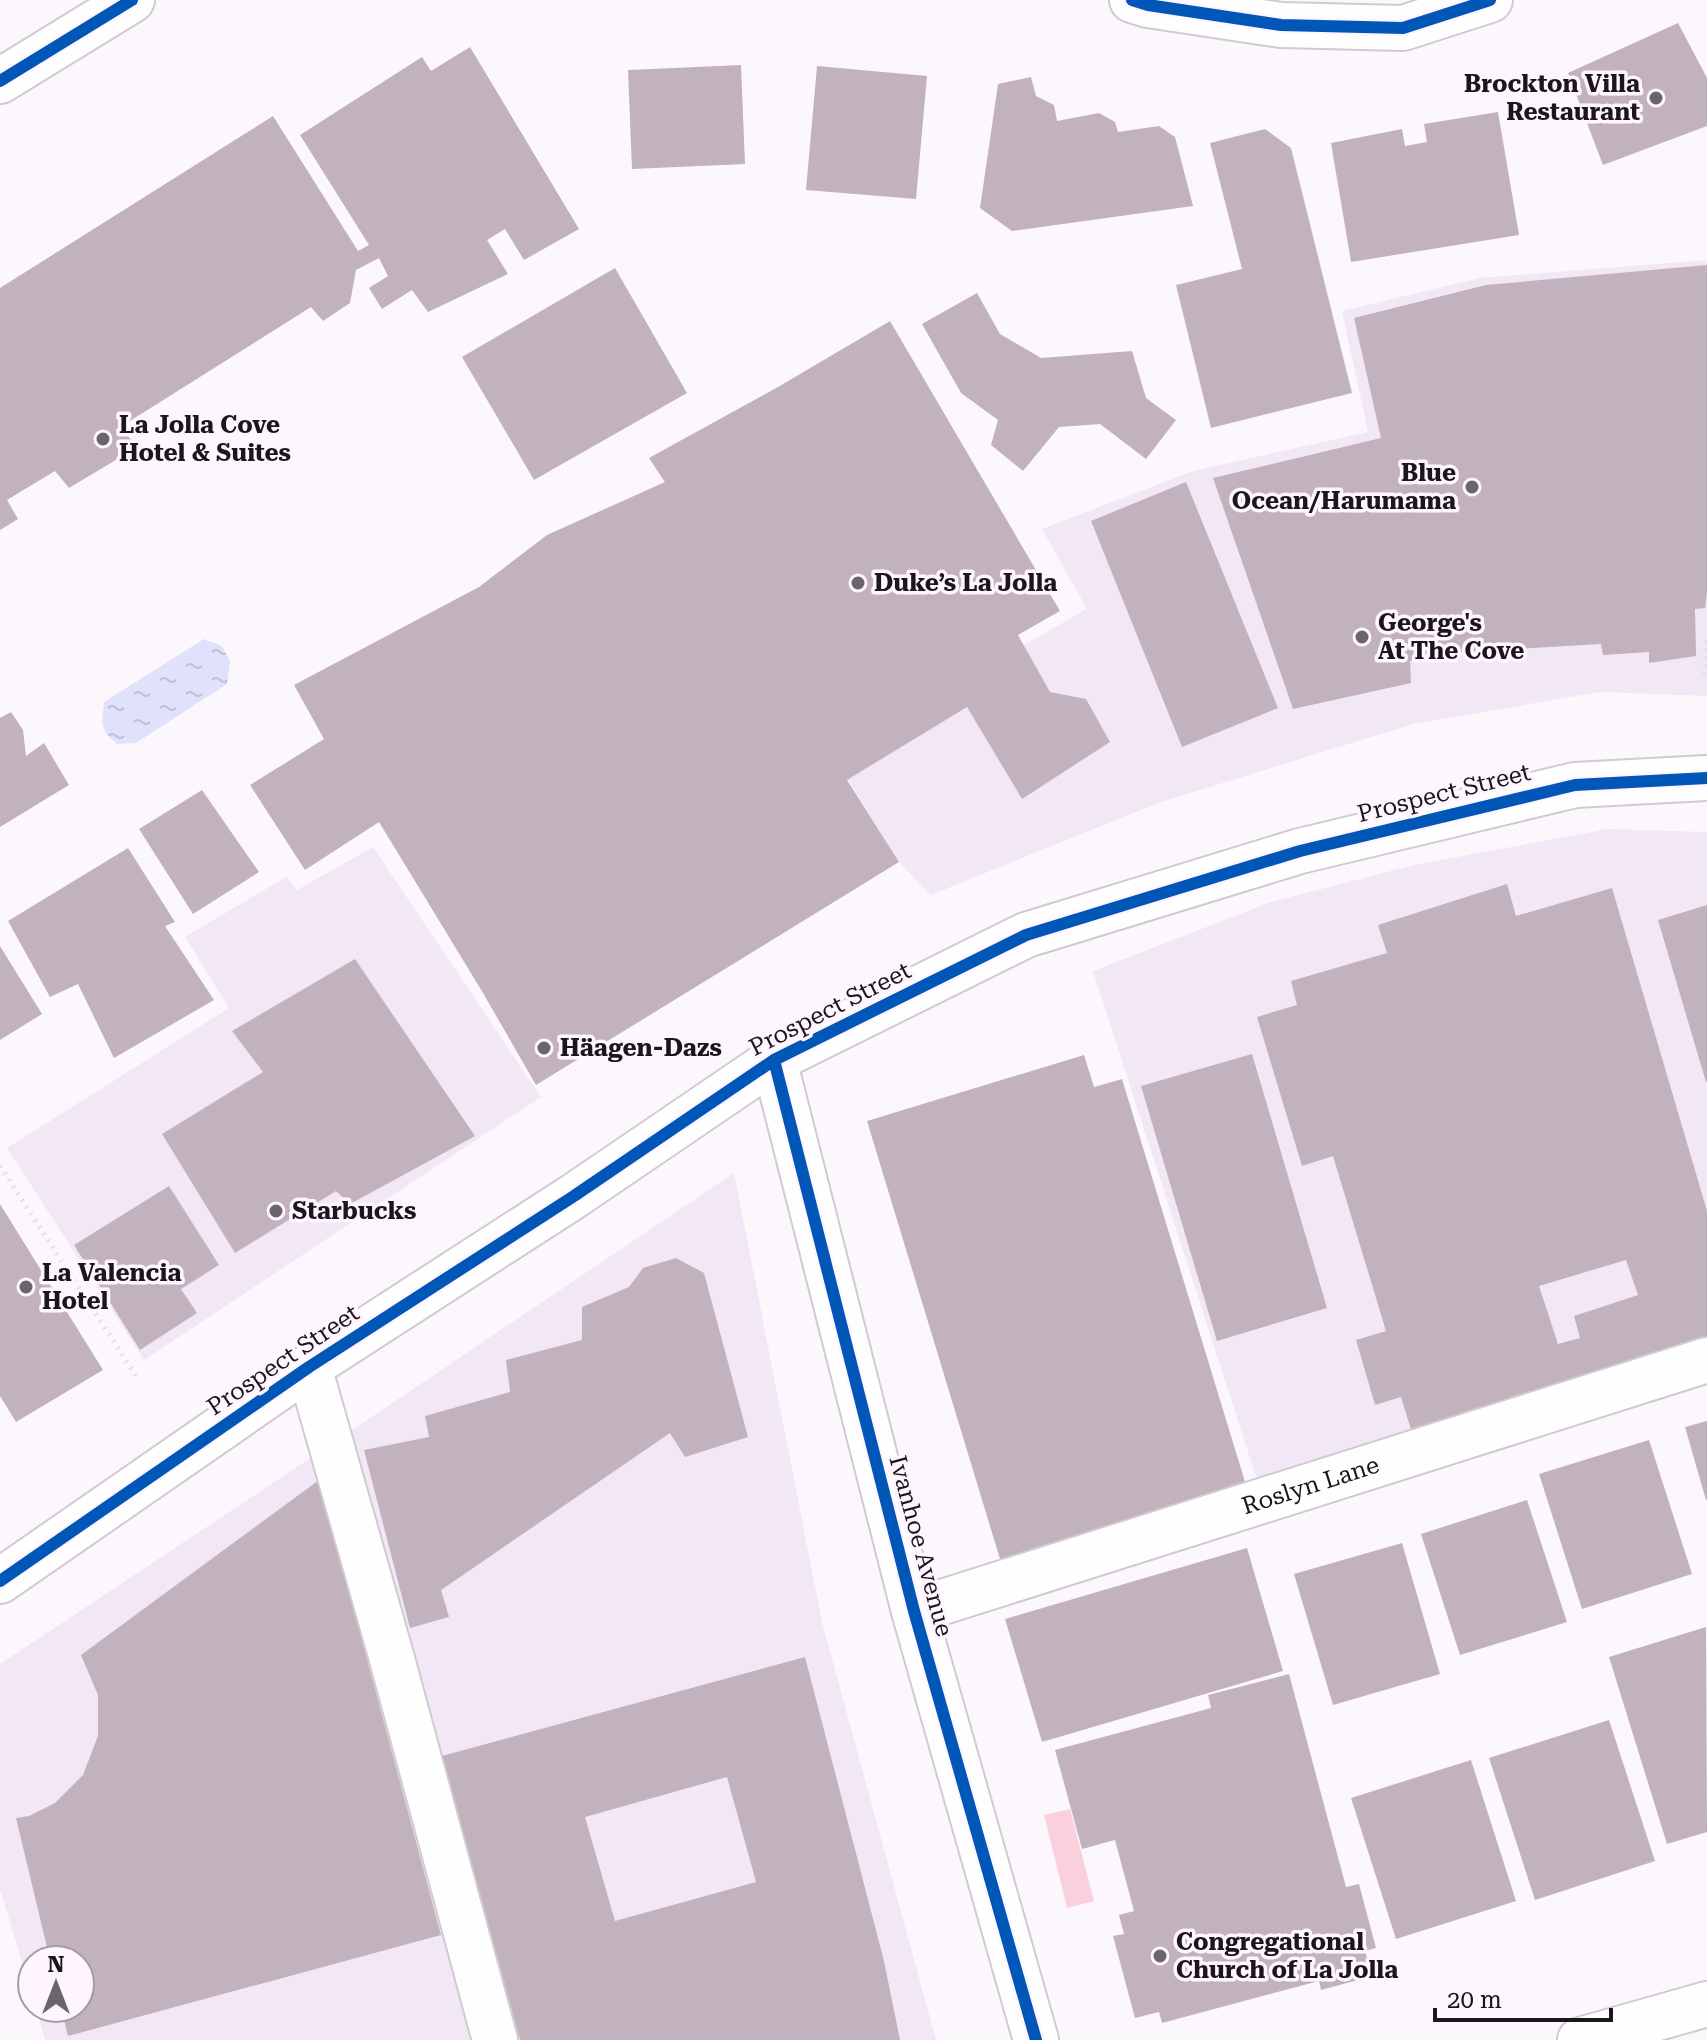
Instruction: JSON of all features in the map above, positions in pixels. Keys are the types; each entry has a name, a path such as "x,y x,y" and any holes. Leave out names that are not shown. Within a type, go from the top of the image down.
{"main road":[{"path":"0,81 132,0"},
{"path":"1132,0 1281,25 1403,28 1490,0"},
{"name":"Prospect Street","path":"0,1581 309,1367 574,1196 774,1060 1026,935 1300,851 1575,785 1707,778"},
{"name":"Ivanhoe Avenue","path":"774,1060 914,1611 1036,2040"},
{"name":"Roslyn Lane","path":"914,1611 1707,1360"},
{"path":"309,1367 495,2040"},
{"path":"1580,2040 1707,2004"}],"path":[{"path":"1704,675 1707,637"},
{"path":"0,1166 136,1376"}],"shaded area":[{"path":"1707,260 1707,696 1600,692 1413,724 1158,803 931,895 899,862 649,458 778,387 955,684 1087,609 1042,529 1193,471 1368,432 1342,311 1480,278"},
{"path":"1608,829 1707,832 1707,1359 1258,1483 1093,971 1271,902 1414,865"},
{"path":"373,847 541,1097 144,1360 7,1148 229,1008 185,937 286,877 297,890"},
{"path":"734,1173 822,1622 936,2040 45,2040 40,2024 96,2024 96,1944 17,1944 0,1889 0,1664"},
{"path":"1070,1809 1094,1901 1067,1908 1044,1815"}],"water":[{"path":"204,639 222,646 230,661 227,684 136,743 117,744 103,725 104,702"}],"building":[{"path":"1678,23 1707,78 1707,126 1603,165 1568,73"},
{"path":"470,47 579,229 524,260 505,229 487,240 508,274 428,312 412,290 382,309 369,288 388,276 379,258 356,270 350,303 323,321 311,307 122,426 136,448 69,488 55,471 7,500 18,519 0,530 0,288 273,116 358,251 369,245 300,135 422,57 431,71"},
{"path":"741,65 745,164 632,169 628,70"},
{"path":"817,66 927,76 916,199 806,190"},
{"path":"1031,77 1036,96 1054,105 1057,121 1099,113 1115,122 1118,132 1159,126 1175,137 1193,206 1012,231 980,208 998,84"},
{"path":"1498,112 1519,235 1351,262 1331,143 1402,129 1405,146 1427,142 1424,124"},
{"path":"1265,129 1291,148 1352,393 1211,428 1176,285 1242,269 1210,143"},
{"path":"1707,265 1707,592 1705,608 1695,609 1696,656 1649,663 1649,652 1603,655 1601,644 1448,653 1410,661 1411,683 1293,709 1213,478 1381,438 1354,318 1486,285"},
{"path":"615,268 687,393 534,480 462,357"},
{"path":"977,293 1000,334 1041,358 1132,351 1146,398 1176,420 1146,459 1100,424 1059,427 1023,471 991,445 998,420 961,393 922,324"},
{"path":"890,321 1060,611 1018,635 1050,692 1086,699 1110,742 1022,799 967,707 847,780 899,862 536,1085 379,822 305,870 250,785 324,739 294,685 479,587 547,535 665,482 649,458"},
{"path":"1186,482 1278,708 1182,747 1091,521"},
{"path":"11,712 23,730 26,756 44,743 69,785 0,827 0,718"},
{"path":"202,790 259,872 193,914 139,829"},
{"path":"128,848 175,922 165,926 214,1000 114,1058 78,984 50,997 8,921"},
{"path":"1507,884 1516,916 1612,888 1707,1211 1707,1354 1416,1446 1401,1397 1375,1405 1356,1340 1386,1331 1333,1156 1302,1166 1257,1017 1297,1005 1291,981 1387,953 1378,925","holes":["1626,1260 1638,1295 1574,1316 1580,1338 1558,1344 1539,1286"]},
{"path":"1707,905 1707,1082 1706,1082 1658,920"},
{"path":"0,946 42,1014 0,1040"},
{"path":"355,959 475,1136 350,1204 336,1191 235,1253 162,1134 263,1072 232,1031"},
{"path":"1252,1054 1327,1308 1217,1341 1141,1086"},
{"path":"1084,1055 1094,1087 1122,1079 1246,1485 1000,1559 867,1121"},
{"path":"169,1186 219,1265 181,1289 197,1313 140,1350 74,1245"},
{"name":"La Valencia Hotel","path":"0,1204 103,1370 16,1422 0,1396"},
{"path":"676,1258 704,1273 748,1437 685,1457 670,1433 441,1590 449,1617 410,1628 364,1450 429,1437 425,1416 510,1392 506,1360 582,1340 582,1307 629,1287 643,1268"},
{"path":"1707,1421 1707,1500 1706,1500 1685,1427"},
{"path":"1649,1440 1692,1574 1582,1609 1539,1474"},
{"path":"319,1480 441,1935 68,2036 65,2024 96,2024 96,1944 46,1944 16,1818 29,1816 55,1803 83,1775 98,1736 98,1695 81,1655"},
{"path":"1527,1500 1567,1622 1460,1655 1421,1534"},
{"path":"1402,1543 1440,1674 1333,1705 1294,1574"},
{"path":"1247,1548 1283,1671 1042,1742 1005,1619"},
{"path":"1706,1627 1707,1832 1667,1844 1609,1657"},
{"path":"805,1657 884,1961 900,2040 520,2040 442,1756","holes":["727,1777 756,1882 615,1921 585,1817"]},
{"path":"1289,1674 1346,1887 1359,1884 1376,1948 1365,1951 1373,1976 1321,1990 1319,1981 1162,2023 1159,2012 1135,2018 1113,1936 1124,1934 1119,1915 1134,1911 1115,1840 1082,1849 1055,1750 1211,1708 1208,1695"},
{"path":"1609,1720 1655,1861 1535,1900 1489,1758"},
{"path":"1471,1760 1516,1901 1396,1939 1351,1798"}],"cycle path":[{"path":"0,81 132,0"},
{"path":"1132,0 1281,25 1403,28 1490,0"},
{"path":"0,1581 309,1367 574,1196 774,1060 1026,935 1300,851 1575,785 1707,778"},
{"path":"774,1060 914,1611 1036,2040"}],"place":[{"name":"Brockton Villa Restaurant","path":"1656,98"},
{"name":"La Jolla Cove Hotel & Suites","path":"103,439"},
{"name":"Blue Ocean/Harumama","path":"1472,487"},
{"name":"Duke’s La Jolla","path":"858,583"},
{"name":"George's At The Cove","path":"1362,637"},
{"name":"Häagen-Dazs","path":"544,1048"},
{"name":"Starbucks","path":"276,1211"},
{"name":"La Valencia Hotel","path":"26,1287"},
{"name":"Congregational Church of La Jolla","path":"1160,1956"}]}
